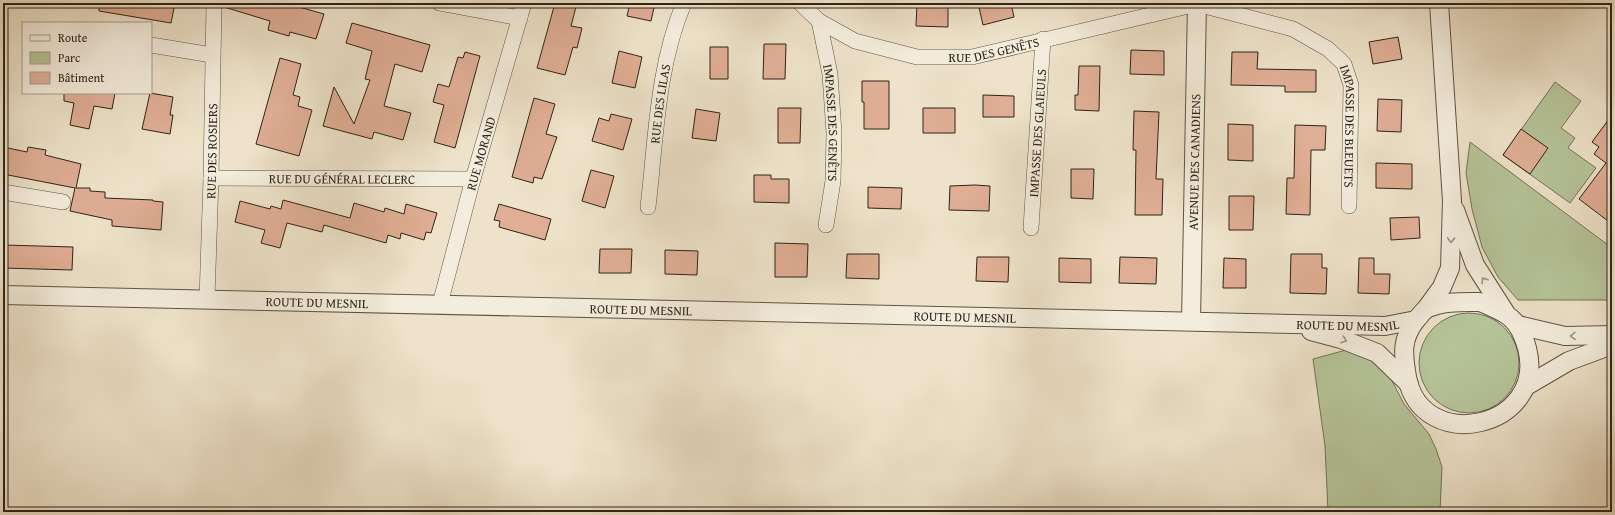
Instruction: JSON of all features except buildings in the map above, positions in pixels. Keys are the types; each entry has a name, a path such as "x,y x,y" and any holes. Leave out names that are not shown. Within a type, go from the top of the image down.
{"street":[{"name":"RUE DES ROSIERS","path":"207,299 214,3"},
{"path":"439,3 520,18"},
{"name":"RUE MORAND","path":"440,304 473,179 524,3"},
{"name":"RUE DES LILAS","path":"648,207 662,78 673,28 684,3"},
{"name":"RUE DES GENÊTS","path":"800,3 819,21 855,41 917,57 972,57 1197,3"},
{"name":"IMPASSE DES BLEUETS","path":"1197,3 1293,29 1328,49 1344,64 1350,85 1349,206"},
{"name":"AVENUE DES CANADIENS","path":"1191,321 1197,3"},
{"path":"1439,3 1452,202 1450,268 1442,287 1406,333 1403,355 1409,384 1418,402 1438,420 1471,425 1492,420 1512,407 1528,385 1569,361 1612,345"},
{"path":"1442,40 1451,22 1450,3"},
{"name":"IMPASSE DES GENÊTS","path":"819,21 830,74 834,133 833,181 826,225"},
{"name":"IMPASSE DES GLAIEULS","path":"1031,228 1043,39"},
{"path":"152,45 212,56"},
{"name":"RUE DU GÉNÉRAL LECLERC","path":"211,178 473,179"},
{"path":"3,192 63,202"},
{"path":"1452,202 1474,265 1505,312 1518,325 1525,339 1530,359 1528,385"},
{"name":"ROUTE DU MESNIL","path":"3,295 1385,326 1421,314"},
{"path":"1421,314 1448,303 1480,302 1505,312"},
{"name":"ROUTE DU MESNIL","path":"1279,323 1341,339 1377,353 1409,384"},
{"path":"1518,325 1565,336 1612,335"}],"green space":[{"path":"1555,82 1581,101 1561,128 1575,138 1568,148 1596,168 1570,203 1503,155"},
{"path":"1470,142 1612,248 1612,300 1518,300 1498,277 1482,247 1472,209 1466,173"},
{"path":"1469,313 1479,314 1497,321 1511,335 1518,353 1518,373 1511,391 1497,405 1479,412 1469,413 1459,412 1441,405 1427,391 1420,373 1419,363 1420,353 1427,335 1441,321 1459,314"},
{"path":"1346,350 1372,361 1390,377 1404,404 1429,434 1442,467 1440,512 1328,512 1325,446 1313,359"}]}
